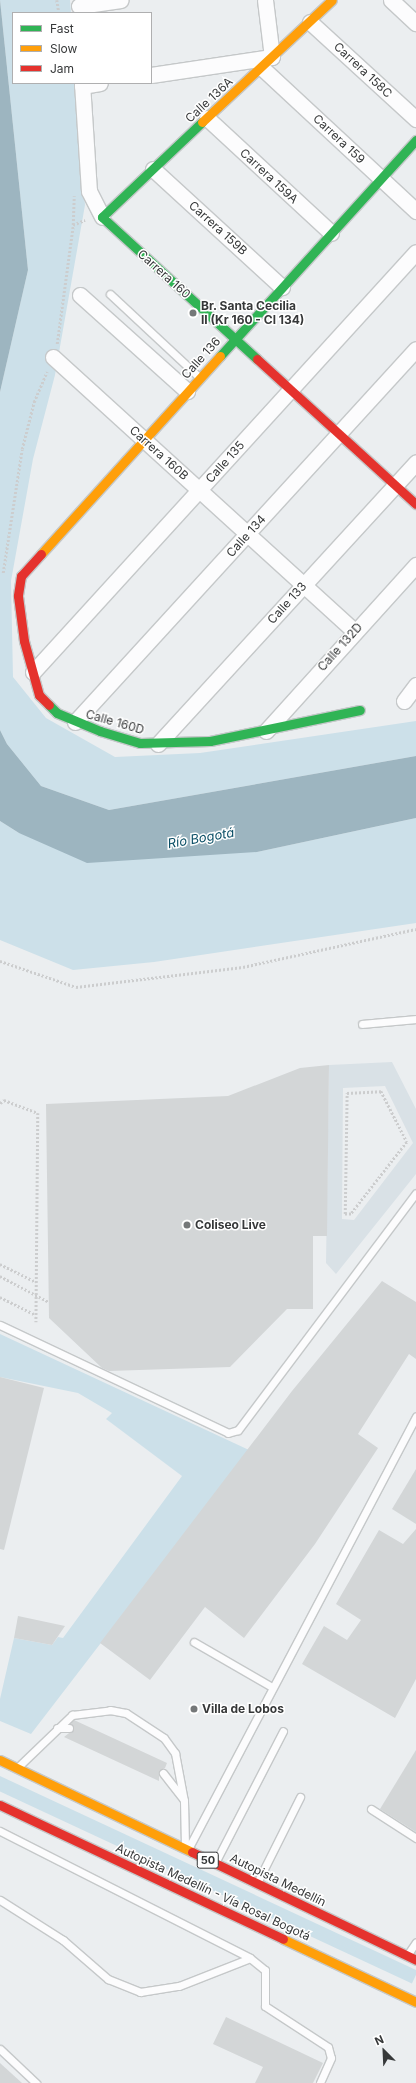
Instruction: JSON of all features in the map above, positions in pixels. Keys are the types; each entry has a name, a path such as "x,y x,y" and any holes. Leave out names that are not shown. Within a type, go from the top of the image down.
{"main road":[{"name":"Calle 136A","path":"102,217 332,0"},
{"name":"Calle 136","path":"21,576 143,438 416,140"},
{"name":"Carrera 160","path":"102,217 416,504"},
{"name":"Calle 160D","path":"21,576 18,596 20,618 32,672 39,695 57,713 75,722 140,743 158,744 210,741 266,731 360,710"},
{"name":"Autopista Medellín","path":"0,1760 186,1848 416,1960"},
{"name":"Autopista Medellín - Vía Rosal Bogotá","path":"0,1805 416,2002"}],"street":[{"path":"79,6 121,0"},
{"path":"152,75 272,57 265,0"},
{"path":"391,0 416,23"},
{"name":"Carrera 158C","path":"310,22 416,119"},
{"name":"Carrera 159","path":"261,67 416,211"},
{"name":"Carrera 160","path":"82,84 89,191 102,217"},
{"name":"Carrera 159A","path":"207,118 331,233"},
{"name":"Carrera 159B","path":"153,169 282,287"},
{"name":"Calle 135","path":"32,672 416,252"},
{"path":"80,295 187,391"},
{"name":"Calle 134","path":"75,722 416,349"},
{"name":"Carrera 160B","path":"53,356 354,631"},
{"name":"Calle 133","path":"158,744 416,462"},
{"name":"Calle 132D","path":"266,731 354,631 416,565"},
{"path":"404,701 416,685"}],"lane":[{"path":"110,294 199,378"},
{"path":"362,1024 416,1019"},
{"path":"0,1325 228,1433 233,1432 238,1430 416,1193"},
{"path":"186,1848 416,1416"},
{"path":"194,1642 272,1687"},
{"path":"17,1768 72,1715 110,1710 126,1713 146,1724 164,1738 175,1754 184,1801 186,1848"},
{"path":"57,1728 68,1728"},
{"path":"215,1863 283,1731"},
{"path":"163,1773 184,1801"},
{"path":"257,1883 300,1797"},
{"path":"371,1809 416,1838"},
{"path":"0,1831 250,1958 265,1970 265,2006 328,2047 331,2058 320,2083"},
{"path":"0,1900 63,1940 108,1979 140,1992 179,1986 250,1958"},
{"path":"407,1956 416,1942"},
{"path":"0,2050 36,2083"}],"path":[{"path":"57,0 59,12"},
{"path":"2,576 22,449 34,402 53,356 59,337 73,225 77,221 102,217"},
{"path":"0,961 76,986 243,967 416,929"},
{"path":"381,1091 407,1142 351,1214 343,1214 348,1093 381,1091"},
{"path":"0,1104 4,1100 38,1113 36,1322"},
{"path":"0,1264 36,1282"},
{"path":"0,1276 49,1302"},
{"path":"0,1297 36,1315"}],"shaded area":[{"path":"0,0 70,0 71,12 12,12 12,84 76,84 85,205 55,375 33,459 11,581 13,677 46,718 115,757 200,753 416,721 416,756 109,810 41,786 7,744 0,730 0,392 28,270"},
{"path":"416,818 416,923 154,962 73,970 0,940 0,821 19,833 257,852"},
{"path":"392,1062 416,1109 416,1174 336,1274 326,1263 329,1065","holes":["385,1086 413,1143 354,1220 342,1219 343,1088"]},
{"path":"0,1334 249,1450 31,1734 0,1721 0,1699 14,1638 52,1645 58,1637 63,1638 182,1476 106,1419 112,1413 78,1393 0,1377"},
{"path":"0,1776 416,1970 416,1975 412,1984 0,1791"}],"water":[{"path":"0,0 28,270 0,392"},
{"name":"Río Bogotá","path":"0,730 7,744 41,786 109,810 416,756 416,818 257,852 87,863 19,833 0,821"}],"building":[{"name":"Coliseo Live","path":"329,1065 327,1236 313,1236 313,1309 287,1309 230,1367 109,1371 102,1368 49,1318 46,1104 228,1096 300,1068"},
{"path":"382,1281 416,1302 416,1359 409,1354 358,1434 378,1448 315,1544 244,1638 205,1607 150,1680 100,1643 292,1391"},
{"path":"0,1377 44,1388 4,1550 0,1549"},
{"path":"416,1469 416,1524 392,1509"},
{"path":"416,1529 416,1679 395,1718 302,1664 324,1626 347,1640 361,1620 336,1604 379,1530 403,1544"},
{"path":"18,1616 65,1626 52,1645 14,1638"},
{"path":"74,1720 167,1763 165,1768 159,1771 159,1781 64,1737 73,1730 71,1723"},
{"path":"416,1750 416,1832 380,1809"},
{"path":"226,2017 323,2063 313,2083 255,2083 263,2067 213,2044"},
{"path":"0,2063 22,2083 0,2083"}],"traffic: fast":[{"path":"202,122 102,217 257,359"},
{"path":"220,356 416,140"},
{"path":"49,705 57,713 100,731 140,743 210,741 360,710"}],"traffic: slow":[{"path":"202,122 332,0"},
{"path":"41,554 220,356"},
{"path":"0,1760 192,1852"},
{"path":"283,1939 416,2002"}],"traffic: jam":[{"path":"257,359 416,504"},
{"path":"41,554 21,576 18,596 24,641 39,695 49,705"},
{"path":"0,1805 283,1939"},
{"path":"192,1852 416,1960"}],"place":[{"name":"Br. Santa Cecilia II (Kr 160 - Cl 134)","path":"193,313"},
{"name":"Coliseo Live","path":"187,1225"},
{"name":"Villa de Lobos","path":"194,1709"}]}
